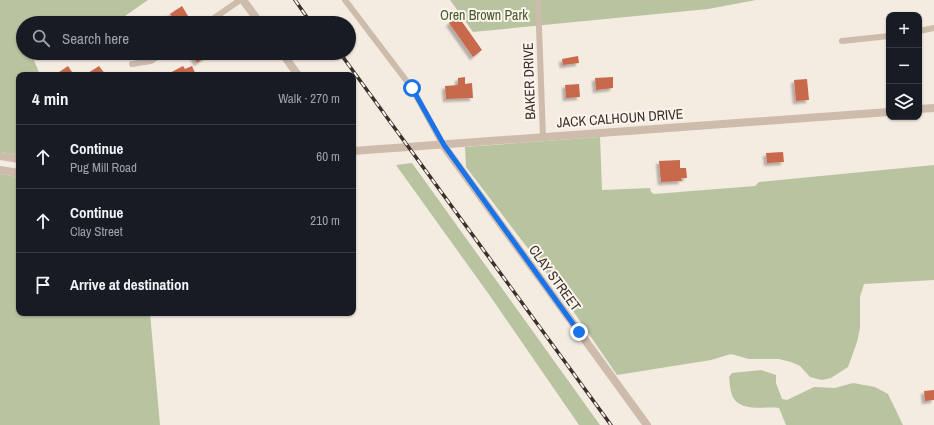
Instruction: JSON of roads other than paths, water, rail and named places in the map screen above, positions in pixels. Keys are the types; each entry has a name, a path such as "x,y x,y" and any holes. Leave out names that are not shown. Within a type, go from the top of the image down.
{"street":[{"path":"218,16 242,0 255,16"},
{"path":"345,0 412,88 444,145"},
{"name":"BAKER DRIVE","path":"538,0 543,137"},
{"path":"922,30 934,28"},
{"path":"842,41 886,36"},
{"path":"132,64 153,60"},
{"path":"287,60 296,72"},
{"path":"922,109 934,108"},
{"name":"JACK CALHOUN DRIVE","path":"356,151 886,112"},
{"name":"CLAY STREET","path":"444,145 647,425"},
{"path":"0,156 16,159"},
{"path":"0,170 16,173"}],"railway":[{"path":"295,0 306,16"},
{"path":"345,60 354,72"},
{"path":"356,75 611,425"}],"park label":[{"name":"Oren Brown Park","path":"484,15"}]}
